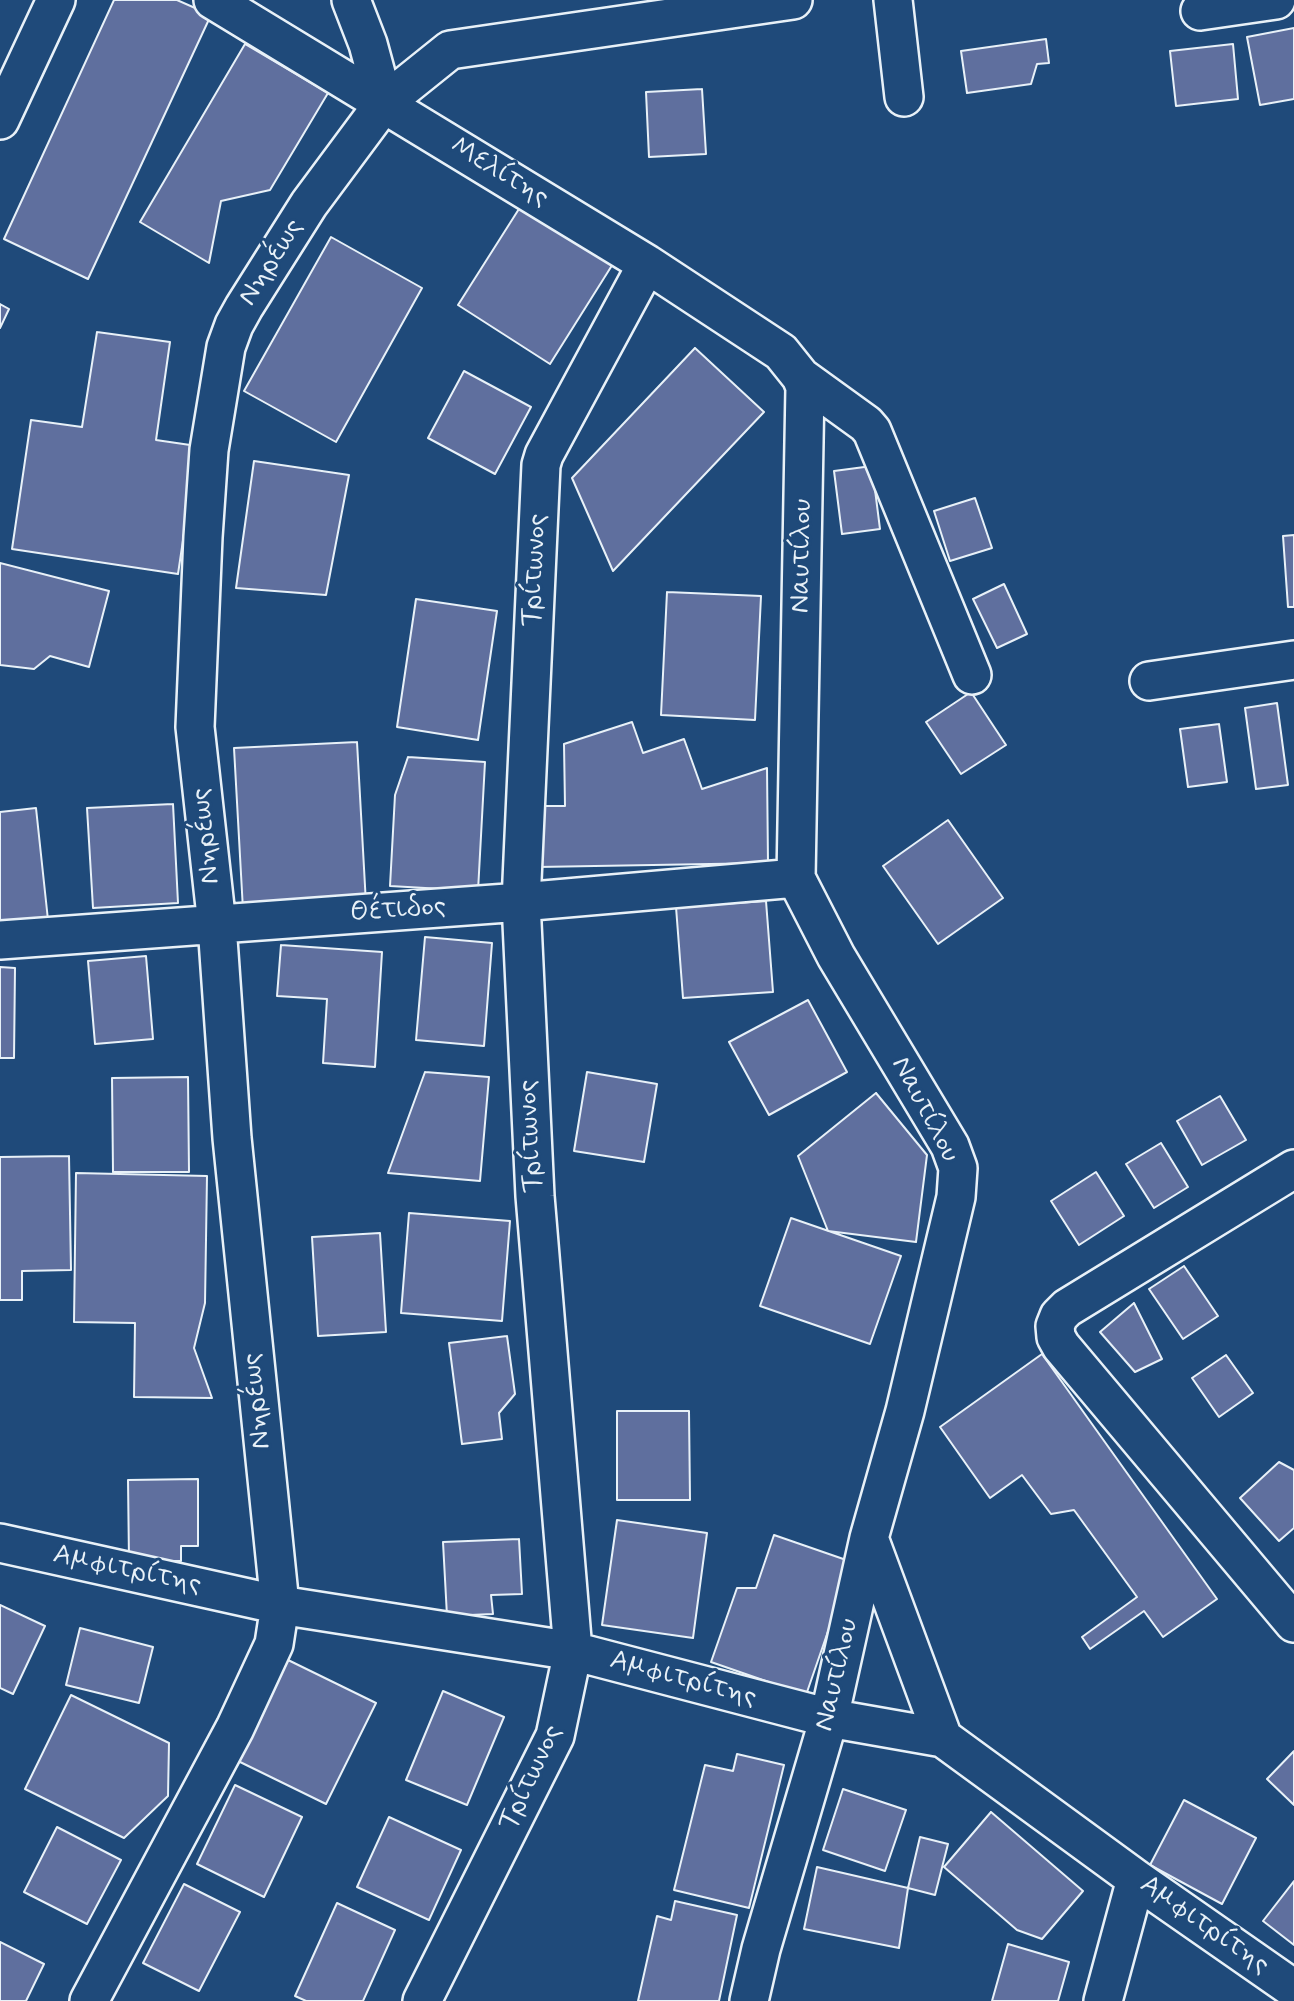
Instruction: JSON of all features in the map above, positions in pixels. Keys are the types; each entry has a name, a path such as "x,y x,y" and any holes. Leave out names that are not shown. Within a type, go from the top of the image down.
{"street":[{"path":"0,120 11,65 56,0"},
{"name":"Μελίτης","path":"213,0 647,264 791,364 873,430 972,675"},
{"path":"351,0 368,44 384,103"},
{"name":"Νηρέως","path":"89,2001 235,1728 274,1644 280,1605 232,1138 217,925 195,727 209,450 226,347 234,324 309,204 384,103 446,52 454,48 793,0"},
{"path":"893,0 904,97"},
{"path":"1200,11 1276,0"},
{"name":"Τρίτωνος","path":"422,2001 555,1736 573,1651 535,1196 521,902 541,459 647,264"},
{"name":"Ναυτίλου","path":"749,2001 761,1949 830,1718 869,1538 905,1411 956,1197 958,1168 950,1146 836,956 796,878 806,393 791,364"},
{"path":"1149,681 1294,660"},
{"name":"Θέτιδος","path":"0,940 521,902 796,878"},
{"path":"1294,1169 1067,1308 1059,1316 1055,1326 1060,1346 1294,1623"},
{"path":"869,1538 943,1738"},
{"name":"Αμφιτρίτης","path":"0,1543 280,1605 573,1651 830,1718 943,1738 1136,1879 1294,1989"},
{"path":"1103,2001 1136,1879"}],"building":[{"path":"114,0 177,0 211,15 88,279 4,239"},
{"path":"1294,28 1294,99 1260,105 1247,37"},
{"path":"1046,39 1049,63 1037,64 1031,84 967,93 961,51"},
{"path":"245,44 328,93 270,190 221,201 209,263 140,222"},
{"path":"1233,44 1238,99 1176,106 1170,51"},
{"path":"702,89 706,154 649,157 646,92"},
{"path":"524,201 616,259 550,364 458,305"},
{"path":"331,237 422,288 336,442 244,391"},
{"path":"0,304 9,309 0,328"},
{"path":"97,332 170,342 156,440 197,446 178,574 12,549 31,420 82,427"},
{"path":"695,348 764,412 613,571 572,478"},
{"path":"464,371 531,407 495,474 428,438"},
{"path":"254,461 349,475 326,595 236,588"},
{"path":"872,466 880,529 842,534 834,471"},
{"path":"975,498 992,548 950,561 934,511"},
{"path":"1294,535 1294,607 1288,607 1283,536"},
{"path":"0,563 109,591 89,667 50,656 34,669 0,665"},
{"path":"1004,584 1027,634 997,648 973,599"},
{"path":"667,592 761,596 755,720 661,715"},
{"path":"416,599 497,611 478,740 397,727"},
{"path":"971,692 1006,745 961,774 926,722"},
{"path":"1277,703 1288,785 1256,789 1245,708"},
{"path":"632,722 643,753 684,739 702,789 767,768 768,863 537,867 535,806 565,806 564,744"},
{"path":"1219,724 1227,782 1188,787 1180,729"},
{"path":"357,742 366,904 243,910 234,748"},
{"path":"408,757 485,762 478,891 390,886 395,795"},
{"path":"173,804 178,903 93,908 87,808"},
{"path":"36,808 48,920 0,925 0,812"},
{"path":"948,820 1003,898 938,944 883,866"},
{"path":"766,901 773,992 683,998 676,907"},
{"path":"425,937 492,943 484,1046 416,1040"},
{"path":"281,945 382,952 375,1067 323,1063 327,999 277,996"},
{"path":"146,956 153,1039 95,1044 88,961"},
{"path":"0,967 15,968 14,1058 0,1058"},
{"path":"808,1000 847,1072 769,1115 729,1042"},
{"path":"425,1072 489,1077 480,1181 388,1173"},
{"path":"587,1072 657,1084 644,1162 574,1151"},
{"path":"188,1077 189,1172 113,1172 112,1078"},
{"path":"876,1093 927,1155 916,1242 828,1231 798,1156"},
{"path":"1220,1096 1246,1140 1202,1165 1177,1121"},
{"path":"1161,1143 1188,1187 1154,1208 1126,1164"},
{"path":"69,1156 71,1270 22,1271 22,1300 0,1300 0,1157"},
{"path":"1096,1172 1124,1216 1079,1245 1051,1201"},
{"path":"76,1173 207,1176 205,1303 194,1348 212,1398 134,1397 135,1323 74,1322"},
{"path":"409,1213 510,1221 502,1321 401,1313"},
{"path":"791,1218 901,1256 870,1344 760,1306"},
{"path":"380,1233 386,1332 318,1336 312,1237"},
{"path":"1184,1266 1218,1316 1183,1339 1149,1289"},
{"path":"1134,1303 1162,1359 1135,1372 1100,1332"},
{"path":"507,1336 515,1394 499,1413 502,1439 462,1444 449,1343"},
{"path":"1042,1354 1217,1599 1163,1637 1144,1611 1090,1649 1082,1637 1137,1597 1074,1510 1051,1514 1022,1475 990,1498 940,1427"},
{"path":"1226,1355 1253,1393 1219,1417 1192,1378"},
{"path":"617,1411 689,1411 690,1500 617,1500"},
{"path":"1279,1462 1294,1470 1294,1528 1279,1541 1240,1498"},
{"path":"198,1479 198,1546 181,1546 181,1561 129,1561 128,1480"},
{"path":"617,1520 707,1533 693,1638 602,1625"},
{"path":"774,1535 852,1562 806,1695 711,1662 737,1588 756,1588"},
{"path":"519,1539 522,1594 491,1595 493,1614 447,1616 443,1542"},
{"path":"0,1605 45,1626 13,1694 0,1688"},
{"path":"80,1628 153,1647 139,1703 66,1685"},
{"path":"286,1659 376,1703 326,1804 236,1760"},
{"path":"443,1691 504,1717 467,1805 406,1780"},
{"path":"71,1695 169,1743 168,1796 124,1838 25,1789"},
{"path":"1294,1751 1294,1805 1267,1779"},
{"path":"737,1754 784,1765 749,1908 674,1890 705,1765 733,1771"},
{"path":"235,1785 302,1817 264,1897 197,1864"},
{"path":"843,1789 906,1810 885,1871 823,1850"},
{"path":"1184,1800 1256,1838 1222,1904 1150,1865"},
{"path":"991,1812 1083,1891 1042,1939 1017,1930 944,1867"},
{"path":"389,1817 461,1850 429,1920 357,1887"},
{"path":"57,1827 121,1860 87,1924 24,1892"},
{"path":"920,1837 948,1844 935,1895 908,1888"},
{"path":"817,1867 908,1888 899,1948 804,1929"},
{"path":"1294,1881 1294,1945 1263,1921"},
{"path":"184,1884 240,1912 199,1991 143,1963"},
{"path":"675,1901 737,1915 719,2001 638,2001 657,1916 671,1920"},
{"path":"337,1903 395,1930 363,2001 306,2001 295,1996"},
{"path":"0,1942 44,1964 26,2001 0,2001"},
{"path":"1008,1944 1069,1962 1058,2001 992,2001"}]}
